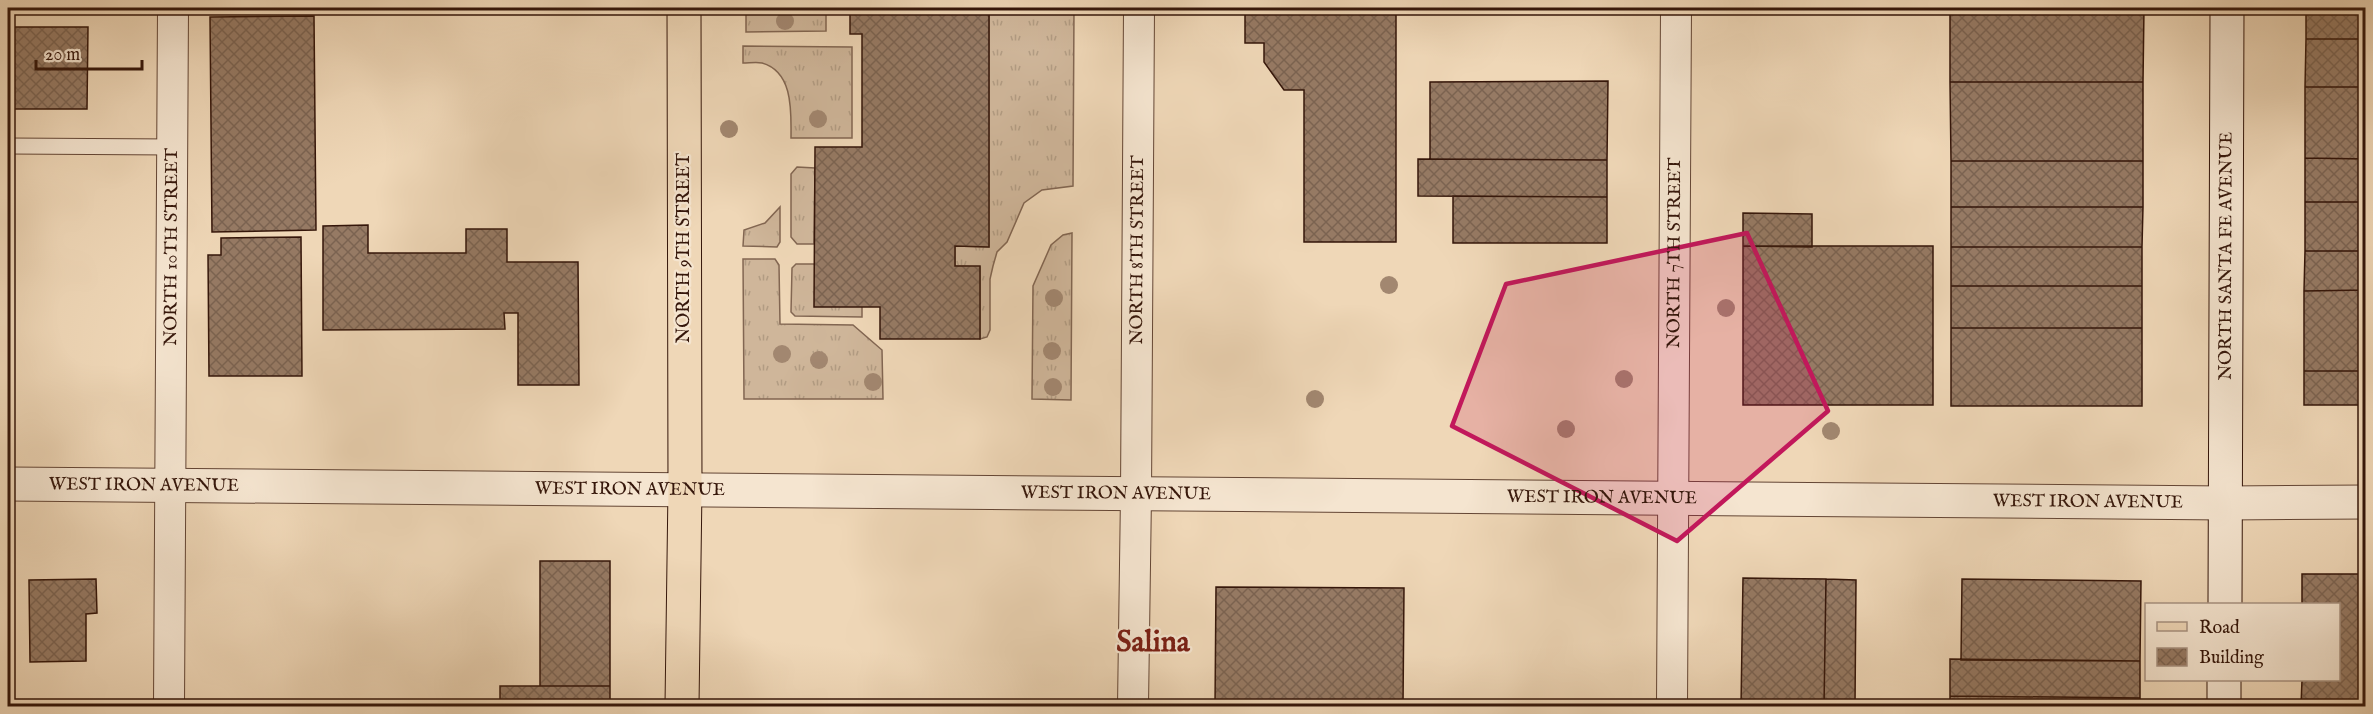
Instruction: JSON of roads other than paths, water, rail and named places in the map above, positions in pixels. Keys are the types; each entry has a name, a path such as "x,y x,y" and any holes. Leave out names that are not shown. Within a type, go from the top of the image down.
{"main road":[{"name":"NORTH 9TH STREET","path":"682,706 685,488 684,8"}],"street":[{"name":"NORTH 10TH STREET","path":"169,706 173,8"},
{"name":"NORTH 8TH STREET","path":"1133,706 1139,8"},
{"name":"NORTH 7TH STREET","path":"1672,706 1676,8"},
{"name":"NORTH SANTA FE AVENUE","path":"2225,603 2228,8"},
{"name":"WEST IRON AVENUE","path":"8,484 2226,503 2366,502"},
{"path":"2224,681 2224,706"}],"lane":[{"path":"8,146 173,147"}],"district":[{"name":"Salina","path":"1153,643"}]}
